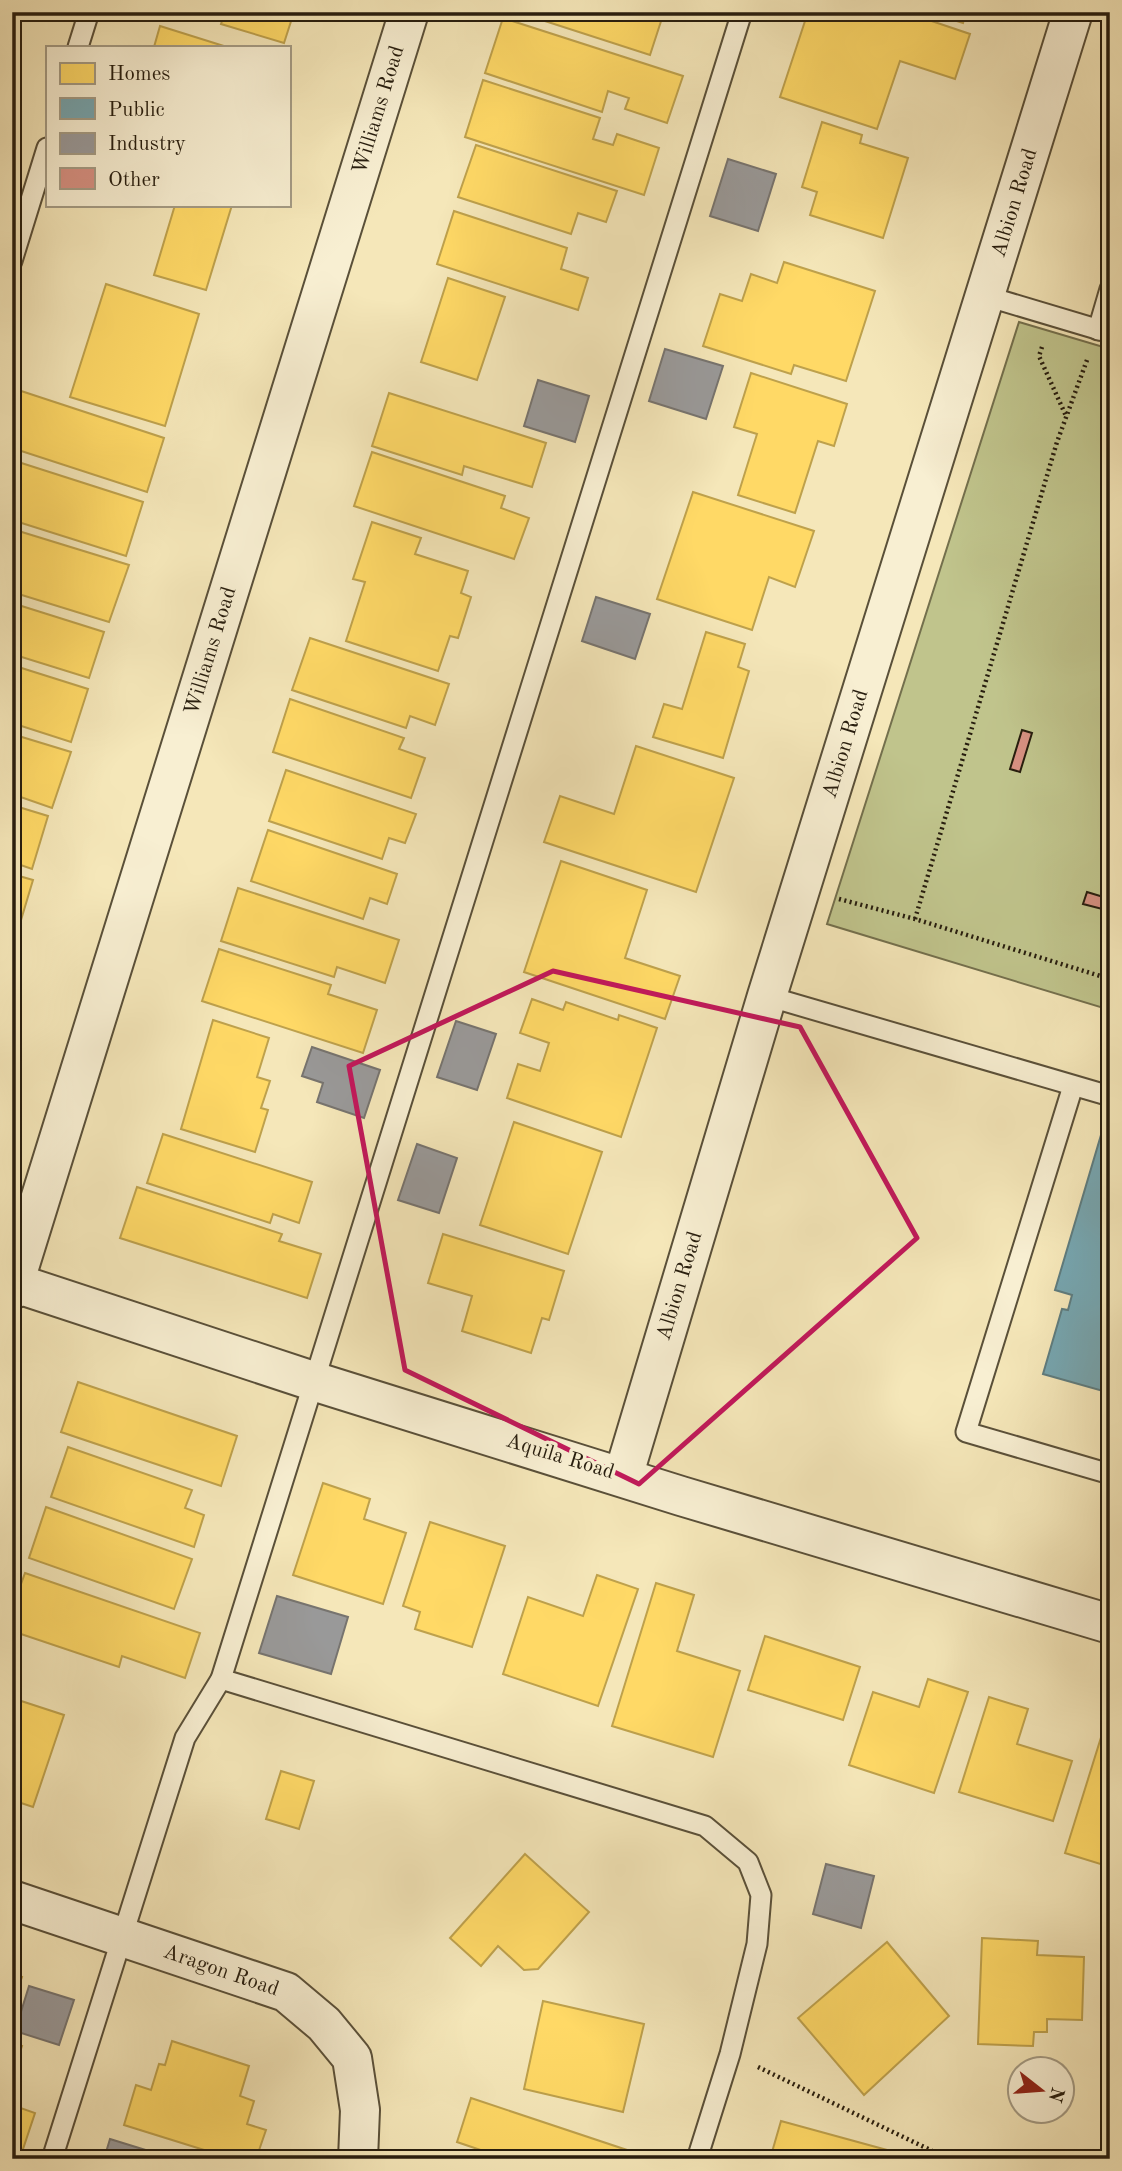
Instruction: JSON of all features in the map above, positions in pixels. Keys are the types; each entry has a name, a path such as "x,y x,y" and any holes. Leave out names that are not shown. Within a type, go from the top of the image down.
{"street":[{"name":"Williams Road","path":"13,1285 409,12"},
{"name":"Albion Road","path":"623,1477 767,996 1073,12"},
{"name":"Aquila Road","path":"13,1285 623,1477 1110,1624"},
{"name":"Aragon Road","path":"12,1900 286,1992 324,2024 352,2058 360,2110 358,2159"}],"lane":[{"path":"78,46 89,12"},
{"path":"52,2159 185,1738 221,1679 743,12"},
{"path":"12,261 46,151"},
{"path":"986,296 1104,331 1110,289"},
{"path":"767,996 1110,1097"},
{"path":"1073,1086 966,1432 1110,1474"},
{"path":"221,1679 705,1826 748,1862 761,1895 757,1944 730,2054 697,2159"}],"path":[{"path":"1052,316 1039,356 1066,416"},
{"path":"915,919 1066,416 1104,331"},
{"path":"801,889 915,919 1110,979"},
{"path":"730,2054 949,2159"}],"highlighted area":[{"path":"553,971 800,1027 917,1238 639,1484 405,1370 349,1066"}],"green space":[{"path":"1019,322 1110,349 1110,1010 827,924"}],"building: Homes":[{"path":"12,12 40,12 41,14 12,17"},
{"path":"225,12 294,12 284,43 221,24"},
{"path":"517,12 664,12 650,55"},
{"path":"808,12 905,12 970,34 955,79 900,61 877,129 780,97"},
{"path":"928,12 966,12 963,23"},
{"path":"503,18 683,76 667,123 625,109 629,98 608,91 602,112 485,73"},
{"path":"160,26 224,46 154,46"},
{"path":"483,80 600,118 593,139 613,145 617,134 659,148 644,195 465,137"},
{"path":"822,122 862,135 860,143 908,158 883,238 810,215 817,192 802,187"},
{"path":"476,145 617,191 606,222 578,213 571,234 458,197"},
{"path":"175,206 232,206 206,290 154,275"},
{"path":"454,211 567,248 561,269 588,278 578,310 437,264"},
{"path":"784,262 875,291 846,381 794,365 791,374 703,346 720,294 742,301 751,274 777,283"},
{"path":"448,278 505,297 477,380 421,362"},
{"path":"106,284 199,314 165,426 70,397"},
{"path":"751,373 847,404 834,446 818,441 795,513 738,495 757,434 734,427"},
{"path":"12,388 164,438 147,492 12,448"},
{"path":"389,393 546,443 532,487 464,466 462,475 372,446"},
{"path":"372,452 505,496 501,508 529,518 514,559 354,506"},
{"path":"12,460 143,502 126,556 12,520"},
{"path":"693,492 814,531 795,587 769,577 752,630 657,599"},
{"path":"372,522 421,538 415,554 468,571 461,593 471,597 458,638 450,636 438,671 346,641 365,582 353,579"},
{"path":"12,529 129,565 109,622 12,592"},
{"path":"12,603 104,632 89,678 12,654"},
{"path":"706,632 745,644 738,667 749,671 723,758 653,737 664,704 682,709"},
{"path":"310,638 449,684 435,725 410,716 406,728 292,690"},
{"path":"12,665 88,689 71,742 12,723"},
{"path":"290,699 404,738 399,749 425,758 411,798 273,752"},
{"path":"12,734 71,752 52,808 12,794"},
{"path":"636,746 734,778 696,892 544,842 560,796 614,814"},
{"path":"286,770 416,814 405,843 389,838 382,859 269,821"},
{"path":"12,805 48,816 32,869 12,862"},
{"path":"268,830 397,874 387,904 370,898 363,919 251,881"},
{"path":"561,861 647,890 625,958 680,976 665,1019 524,972"},
{"path":"12,874 33,880 18,930 12,929"},
{"path":"238,888 399,940 385,983 337,967 334,977 221,941"},
{"path":"219,949 331,985 328,994 377,1010 363,1053 202,1001"},
{"path":"532,999 563,1010 566,1002 618,1020 619,1015 657,1028 621,1137 507,1098 518,1064 540,1071 549,1043 520,1033"},
{"path":"213,1020 269,1038 257,1077 270,1081 261,1108 268,1110 255,1152 181,1129"},
{"path":"514,1122 602,1152 568,1254 480,1225"},
{"path":"163,1134 312,1182 299,1223 273,1214 270,1223 147,1183"},
{"path":"137,1187 282,1234 279,1241 321,1254 307,1298 120,1238"},
{"path":"443,1234 564,1271 549,1320 542,1318 531,1353 462,1331 472,1296 428,1283"},
{"path":"78,1382 237,1436 221,1486 61,1432"},
{"path":"68,1447 192,1490 185,1508 204,1515 194,1547 51,1497"},
{"path":"323,1483 370,1499 364,1519 406,1533 383,1604 293,1575"},
{"path":"46,1507 192,1559 174,1609 29,1558"},
{"path":"430,1522 505,1546 472,1647 415,1629 420,1612 403,1606"},
{"path":"25,1573 200,1633 185,1678 122,1656 119,1667 12,1631 12,1609"},
{"path":"597,1575 638,1589 598,1706 503,1674 528,1597 583,1616"},
{"path":"656,1583 694,1595 677,1651 740,1671 713,1757 612,1726"},
{"path":"765,1636 860,1667 843,1720 748,1690"},
{"path":"928,1679 968,1692 934,1793 849,1765 873,1692 919,1707"},
{"path":"989,1697 1028,1709 1017,1744 1072,1761 1053,1821 959,1792"},
{"path":"12,1698 64,1715 33,1807 12,1800"},
{"path":"1110,1715 1110,1867 1065,1853"},
{"path":"281,1771 314,1781 299,1829 266,1819"},
{"path":"525,1854 589,1912 538,1969 524,1970 498,1946 481,1966 450,1938"},
{"path":"982,1938 1038,1941 1037,1955 1084,1957 1082,2020 1047,2019 1047,2032 1034,2032 1033,2046 978,2044"},
{"path":"887,1942 949,2016 864,2095 798,2018"},
{"path":"12,1974 22,1977 12,2006"},
{"path":"543,2001 644,2024 623,2112 524,2089"},
{"path":"172,2041 249,2066 240,2096 254,2101 247,2124 266,2130 256,2159 233,2159 124,2125 136,2085 151,2090 159,2064 165,2065"},
{"path":"12,2043 22,2046 12,2076"},
{"path":"471,2098 627,2150 624,2159 507,2159 457,2142"},
{"path":"12,2105 35,2113 20,2158 12,2156"},
{"path":"781,2121 887,2150 884,2159 770,2159"}],"building: Public":[{"path":"1104,1125 1110,1126 1110,1393 1043,1374 1062,1309 1068,1310 1072,1295 1055,1290"}],"building: Industry":[{"path":"728,159 776,174 758,231 710,216"},
{"path":"665,349 723,366 706,419 649,401"},
{"path":"538,380 589,396 575,442 524,426"},
{"path":"596,597 650,614 635,659 582,641"},
{"path":"456,1021 496,1034 477,1090 437,1077"},
{"path":"312,1047 380,1070 364,1118 317,1102 323,1083 302,1076"},
{"path":"417,1144 457,1158 439,1213 398,1200"},
{"path":"277,1596 348,1617 331,1674 259,1653"},
{"path":"826,1864 874,1876 861,1928 813,1914"},
{"path":"29,1986 74,2000 59,2045 15,2031"},
{"path":"110,2139 152,2152 150,2159 104,2159"}],"building: Other":[{"path":"1022,730 1032,733 1020,772 1010,769"},
{"path":"1087,892 1110,899 1110,911 1083,904"}]}
